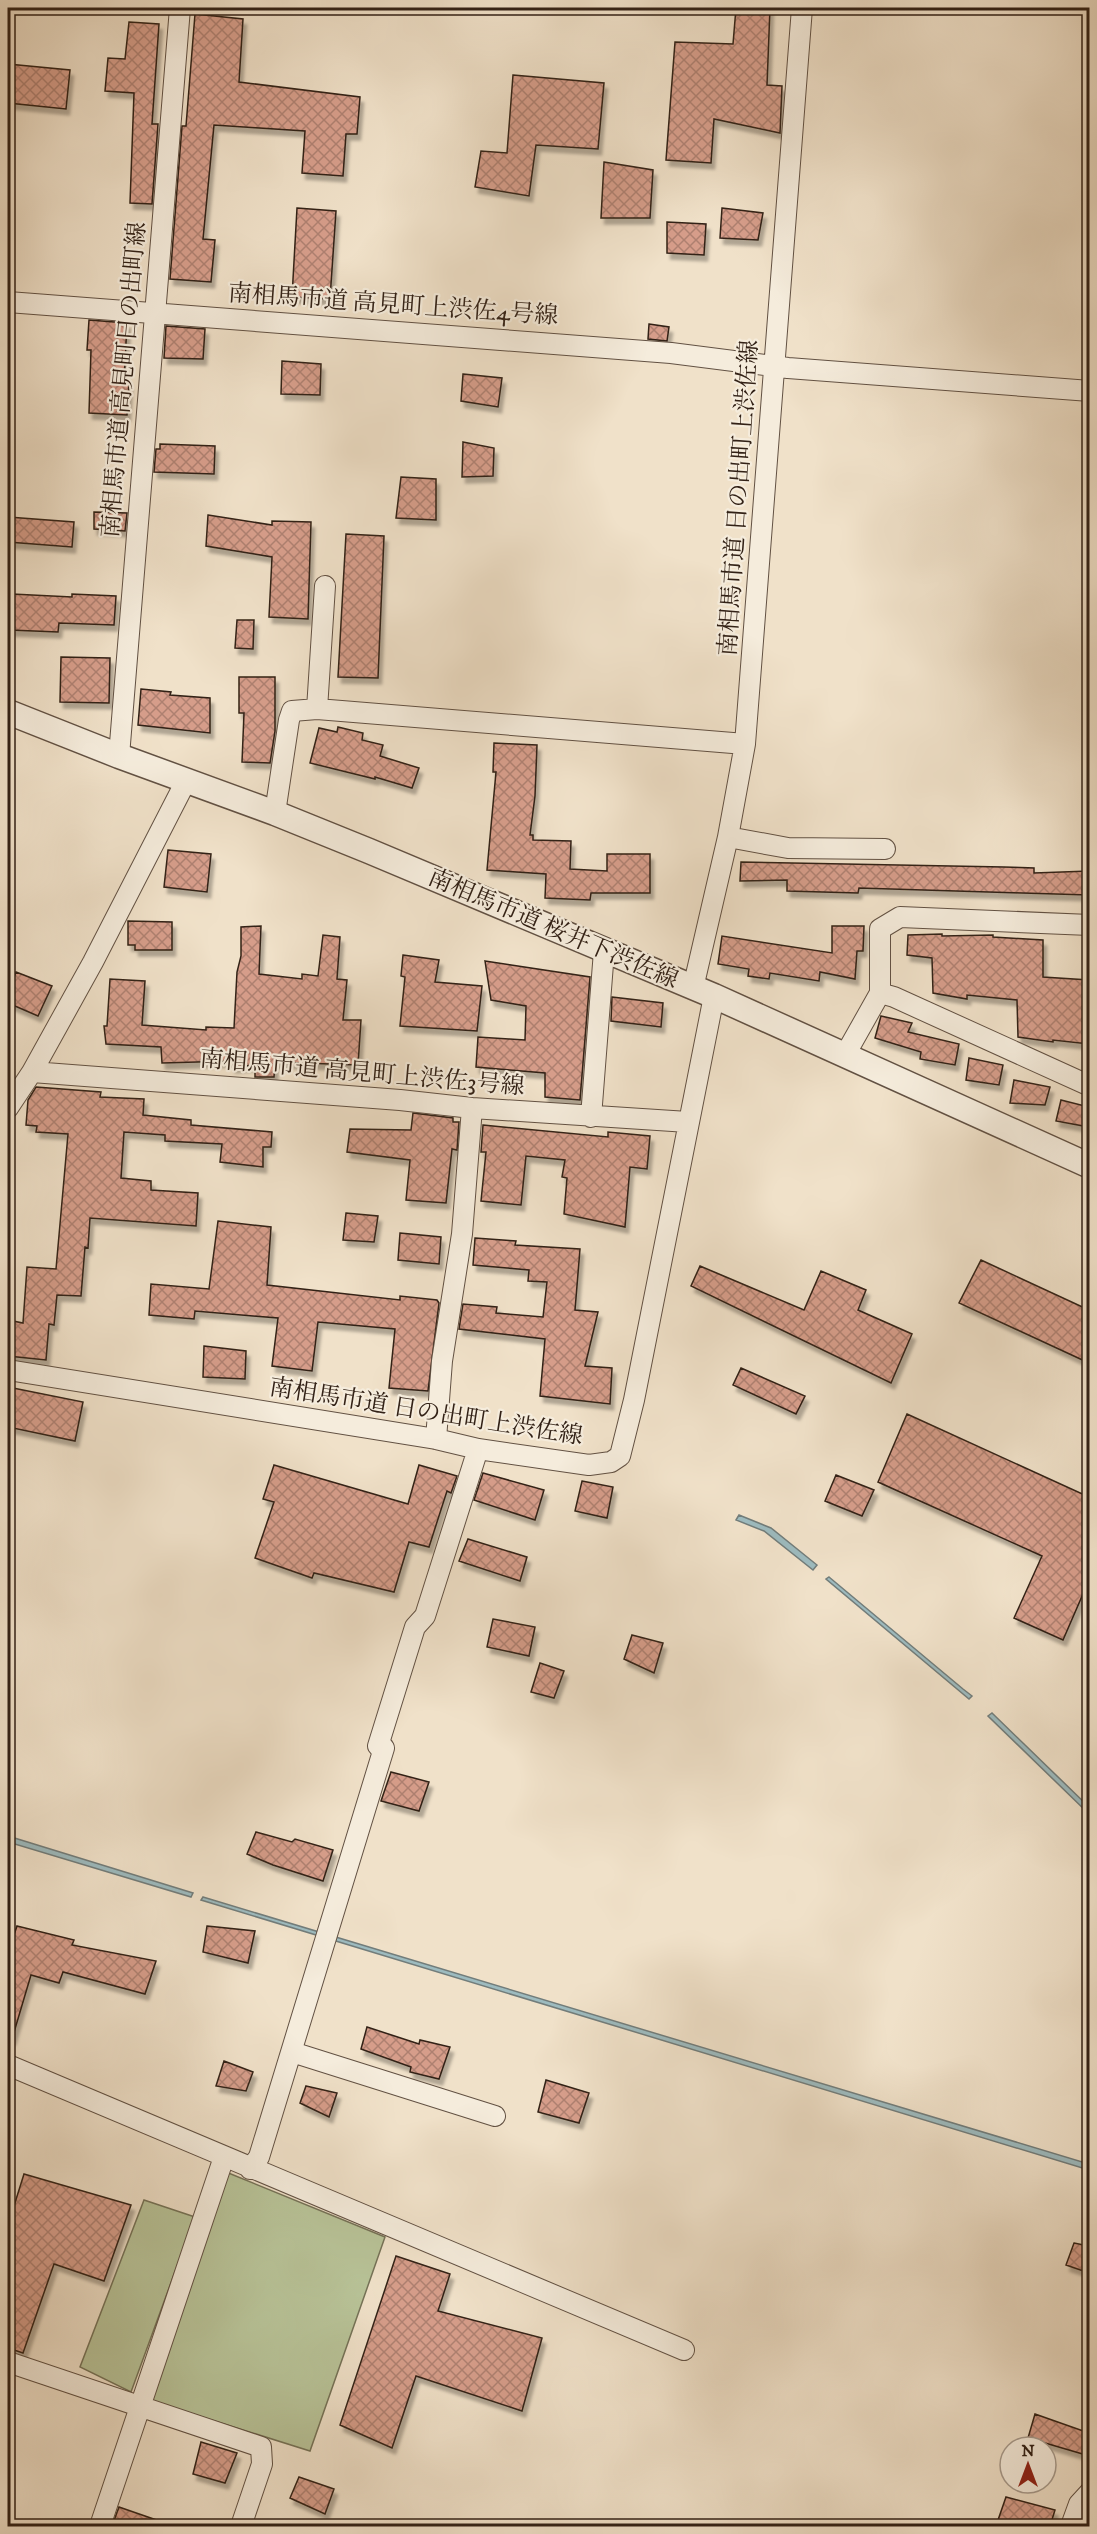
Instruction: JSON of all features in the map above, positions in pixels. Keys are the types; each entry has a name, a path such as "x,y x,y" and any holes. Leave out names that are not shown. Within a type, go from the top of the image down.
{"street":[{"name":"南相馬市道 高見町日の出町線","path":"119,756 180,8"},
{"name":"南相馬市道 日の出町上渋佐線","path":"8,1370 436,1439 478,1449 589,1465 611,1462 620,1456 634,1400 688,1122 704,992 745,744 802,8"},
{"name":"南相馬市道 高見町上渋佐4号線","path":"8,302 660,352 774,366 1089,391"},
{"path":"317,709 325,586"},
{"path":"275,813 292,711 317,709 745,744"},
{"name":"南相馬市道 桜井下渋佐線","path":"8,712 119,756 275,813 704,992 1089,1166"},
{"path":"8,1105 32,1072 93,962 186,781"},
{"path":"728,837 788,848 885,849"},
{"path":"845,1055 880,993 880,929 900,917 1089,925"},
{"path":"591,1117 604,951"},
{"path":"880,993 894,997 1089,1086"},
{"name":"南相馬市道 高見町上渋佐3号線","path":"32,1072 400,1100 472,1108 688,1122"},
{"path":"436,1439 442,1361 462,1234 472,1108"},
{"path":"250,2169 259,2157 292,2052 384,1748 378,1746 415,1627 425,1616 478,1449"},
{"path":"292,2052 495,2116"},
{"path":"8,2065 250,2169 684,2350"},
{"path":"100,2526 224,2157"},
{"path":"8,2362 261,2447 262,2464 241,2526"},
{"path":"1071,2526 1079,2504 1089,2492"}],"green space":[{"path":"226,2172 385,2237 310,2451 148,2400"},
{"path":"144,2200 195,2217 131,2392 80,2367"}],"water":[{"path":"739,1515 771,1528 817,1565 813,1570 764,1531 736,1520"},
{"path":"829,1577 972,1696 969,1699 826,1579"},
{"path":"992,1713 1089,1807 1089,1814 988,1716"},
{"path":"8,1836 193,1893 191,1897 8,1842"},
{"path":"203,1897 1089,2164 1089,2170 201,1900"}],"building":[{"path":"736,8 770,8 767,85 782,86 780,133 714,119 711,163 666,160 675,42 733,44"},
{"path":"195,14 243,19 239,82 360,97 357,134 346,134 343,176 302,173 305,131 214,125 203,239 215,240 211,282 170,279 182,126 186,126"},
{"path":"129,22 159,24 152,124 158,124 152,204 130,203 134,93 105,91 108,58 125,59"},
{"path":"8,64 70,70 66,109 8,103"},
{"path":"513,75 604,83 598,149 536,145 529,196 475,187 481,151 507,153"},
{"path":"604,162 653,170 650,218 601,218"},
{"path":"297,208 336,211 330,299 292,297"},
{"path":"722,208 763,213 758,240 720,238"},
{"path":"667,222 706,224 704,255 667,253"},
{"path":"89,320 127,323 124,383 129,383 127,415 89,413 91,350 87,350"},
{"path":"649,324 669,327 667,341 648,339"},
{"path":"166,326 205,329 203,359 164,358"},
{"path":"282,361 321,364 320,395 281,394"},
{"path":"463,374 502,378 498,407 461,401"},
{"path":"463,442 494,448 493,476 462,477"},
{"path":"160,444 215,446 214,474 154,472 156,449 160,449"},
{"path":"401,477 436,479 436,520 396,518"},
{"path":"94,512 127,513 125,531 94,529"},
{"path":"208,515 272,525 272,521 311,522 308,619 269,617 272,557 206,546"},
{"path":"8,517 74,522 72,547 8,542"},
{"path":"346,534 384,536 378,678 338,677"},
{"path":"12,594 72,597 72,594 116,596 114,625 59,623 58,632 10,630"},
{"path":"237,620 254,620 253,649 235,648"},
{"path":"61,657 110,658 109,703 60,702"},
{"path":"239,677 275,677 275,731 270,763 242,762 244,713 239,713"},
{"path":"141,689 171,692 170,695 210,698 210,733 138,725"},
{"path":"338,727 363,733 362,740 383,745 380,756 419,768 412,788 375,777 375,779 310,763 319,728 337,732"},
{"path":"494,743 537,745 535,796 530,835 533,835 533,840 571,841 570,869 607,871 607,854 650,854 650,893 591,893 590,900 545,898 546,874 487,870 496,772 493,772"},
{"path":"168,850 211,854 207,892 164,887"},
{"path":"741,862 1034,868 1034,873 1089,871 1089,895 859,888 858,893 787,891 787,880 740,881"},
{"path":"128,921 172,922 172,950 135,950 135,945 128,945"},
{"path":"261,926 259,974 302,979 302,974 318,976 323,935 340,937 337,979 347,980 343,1020 361,1020 358,1065 275,1062 274,1077 255,1077 255,1065 232,1067 232,1061 162,1063 161,1047 106,1044 104,1026 107,1026 110,979 145,981 142,1025 206,1030 206,1027 234,1028 237,972 241,956 241,927"},
{"path":"832,926 864,926 863,951 857,951 855,979 820,972 819,981 770,973 769,979 748,976 749,969 718,964 722,936 832,953"},
{"path":"942,934 942,936 993,935 993,937 1043,940 1043,977 1089,980 1089,1044 1018,1037 1017,1000 967,995 967,999 933,993 932,958 907,955 908,935"},
{"path":"403,955 439,960 435,982 482,986 477,1031 400,1026 405,977 401,976"},
{"path":"485,961 590,977 580,1100 545,1097 545,1073 476,1067 478,1037 525,1040 526,1006 491,1000"},
{"path":"16,972 52,986 38,1016 8,1003 8,992"},
{"path":"612,997 663,1003 661,1027 611,1021"},
{"path":"881,1016 912,1023 908,1032 959,1044 955,1065 920,1059 921,1052 875,1038"},
{"path":"969,1058 1003,1065 999,1085 966,1080"},
{"path":"1014,1080 1050,1087 1045,1105 1010,1103"},
{"path":"36,1087 101,1092 100,1097 144,1099 143,1115 191,1120 191,1125 272,1132 271,1147 263,1147 263,1167 220,1162 222,1144 165,1141 165,1135 124,1132 121,1178 151,1181 151,1190 198,1193 196,1226 90,1218 81,1296 57,1295 54,1325 49,1324 46,1360 8,1356 8,1320 23,1323 27,1267 56,1269 68,1134 36,1132 37,1126 26,1125 28,1100"},
{"path":"1061,1100 1089,1107 1089,1127 1056,1121"},
{"path":"413,1113 453,1118 453,1122 459,1122 457,1150 452,1149 446,1203 406,1200 410,1160 347,1152 350,1129 411,1130"},
{"path":"483,1125 608,1137 608,1132 650,1136 647,1169 630,1167 625,1227 564,1214 567,1178 562,1177 565,1160 526,1156 521,1205 481,1201 486,1152 481,1152"},
{"path":"346,1213 378,1216 374,1242 343,1240"},
{"path":"218,1221 271,1227 267,1285 400,1300 400,1296 437,1300 439,1303 428,1391 389,1388 395,1329 318,1322 312,1371 272,1366 278,1318 195,1311 194,1319 149,1315 151,1284 209,1289"},
{"path":"400,1233 441,1237 439,1264 398,1260"},
{"path":"475,1238 516,1241 515,1245 580,1249 575,1310 598,1312 585,1366 612,1368 610,1404 540,1396 545,1339 459,1329 463,1304 497,1307 496,1313 543,1317 547,1282 528,1281 529,1270 473,1265"},
{"path":"981,1260 1089,1310 1089,1363 959,1303"},
{"path":"700,1266 804,1310 821,1271 866,1290 858,1310 912,1334 891,1383 691,1286"},
{"path":"204,1346 246,1351 245,1379 203,1377"},
{"path":"741,1368 805,1396 796,1414 733,1385"},
{"path":"8,1387 83,1402 75,1441 8,1427"},
{"path":"907,1414 1089,1497 1089,1580 1063,1640 1014,1618 1042,1556 878,1482"},
{"path":"274,1465 408,1504 419,1465 457,1476 451,1493 447,1491 429,1547 409,1542 394,1592 314,1573 312,1578 255,1558 274,1502 263,1499"},
{"path":"483,1473 544,1490 535,1520 474,1500"},
{"path":"836,1475 874,1490 862,1516 825,1501"},
{"path":"582,1481 613,1487 607,1518 575,1511"},
{"path":"468,1539 527,1557 520,1581 459,1561"},
{"path":"493,1619 535,1627 529,1656 487,1647"},
{"path":"632,1635 663,1643 654,1673 624,1659"},
{"path":"540,1663 564,1671 554,1698 531,1692"},
{"path":"391,1772 429,1782 419,1811 381,1801"},
{"path":"256,1832 292,1842 295,1839 333,1850 323,1881 247,1854"},
{"path":"17,1926 74,1940 72,1945 156,1961 145,1994 63,1972 59,1983 31,1975 12,2039 8,2038 8,1953"},
{"path":"207,1926 255,1931 248,1963 203,1952"},
{"path":"367,2027 419,2044 420,2040 450,2047 439,2079 410,2072 411,2067 361,2049"},
{"path":"224,2061 253,2072 246,2091 216,2086"},
{"path":"546,2080 589,2093 579,2123 538,2112"},
{"path":"306,2086 337,2093 329,2117 300,2103"},
{"path":"24,2174 131,2205 104,2281 54,2264 23,2353 8,2348 8,2225"},
{"path":"1074,2243 1089,2246 1089,2273 1066,2265"},
{"path":"396,2256 450,2274 438,2311 542,2338 522,2411 416,2376 392,2448 340,2425"},
{"path":"1035,2414 1089,2433 1086,2455 1058,2447 1058,2435 1029,2435"},
{"path":"201,2442 237,2453 225,2483 193,2474"},
{"path":"299,2477 334,2489 325,2514 290,2498"},
{"path":"1006,2497 1055,2510 1050,2526 1012,2526 997,2523"},
{"path":"119,2507 168,2524 167,2526 112,2526"}]}
